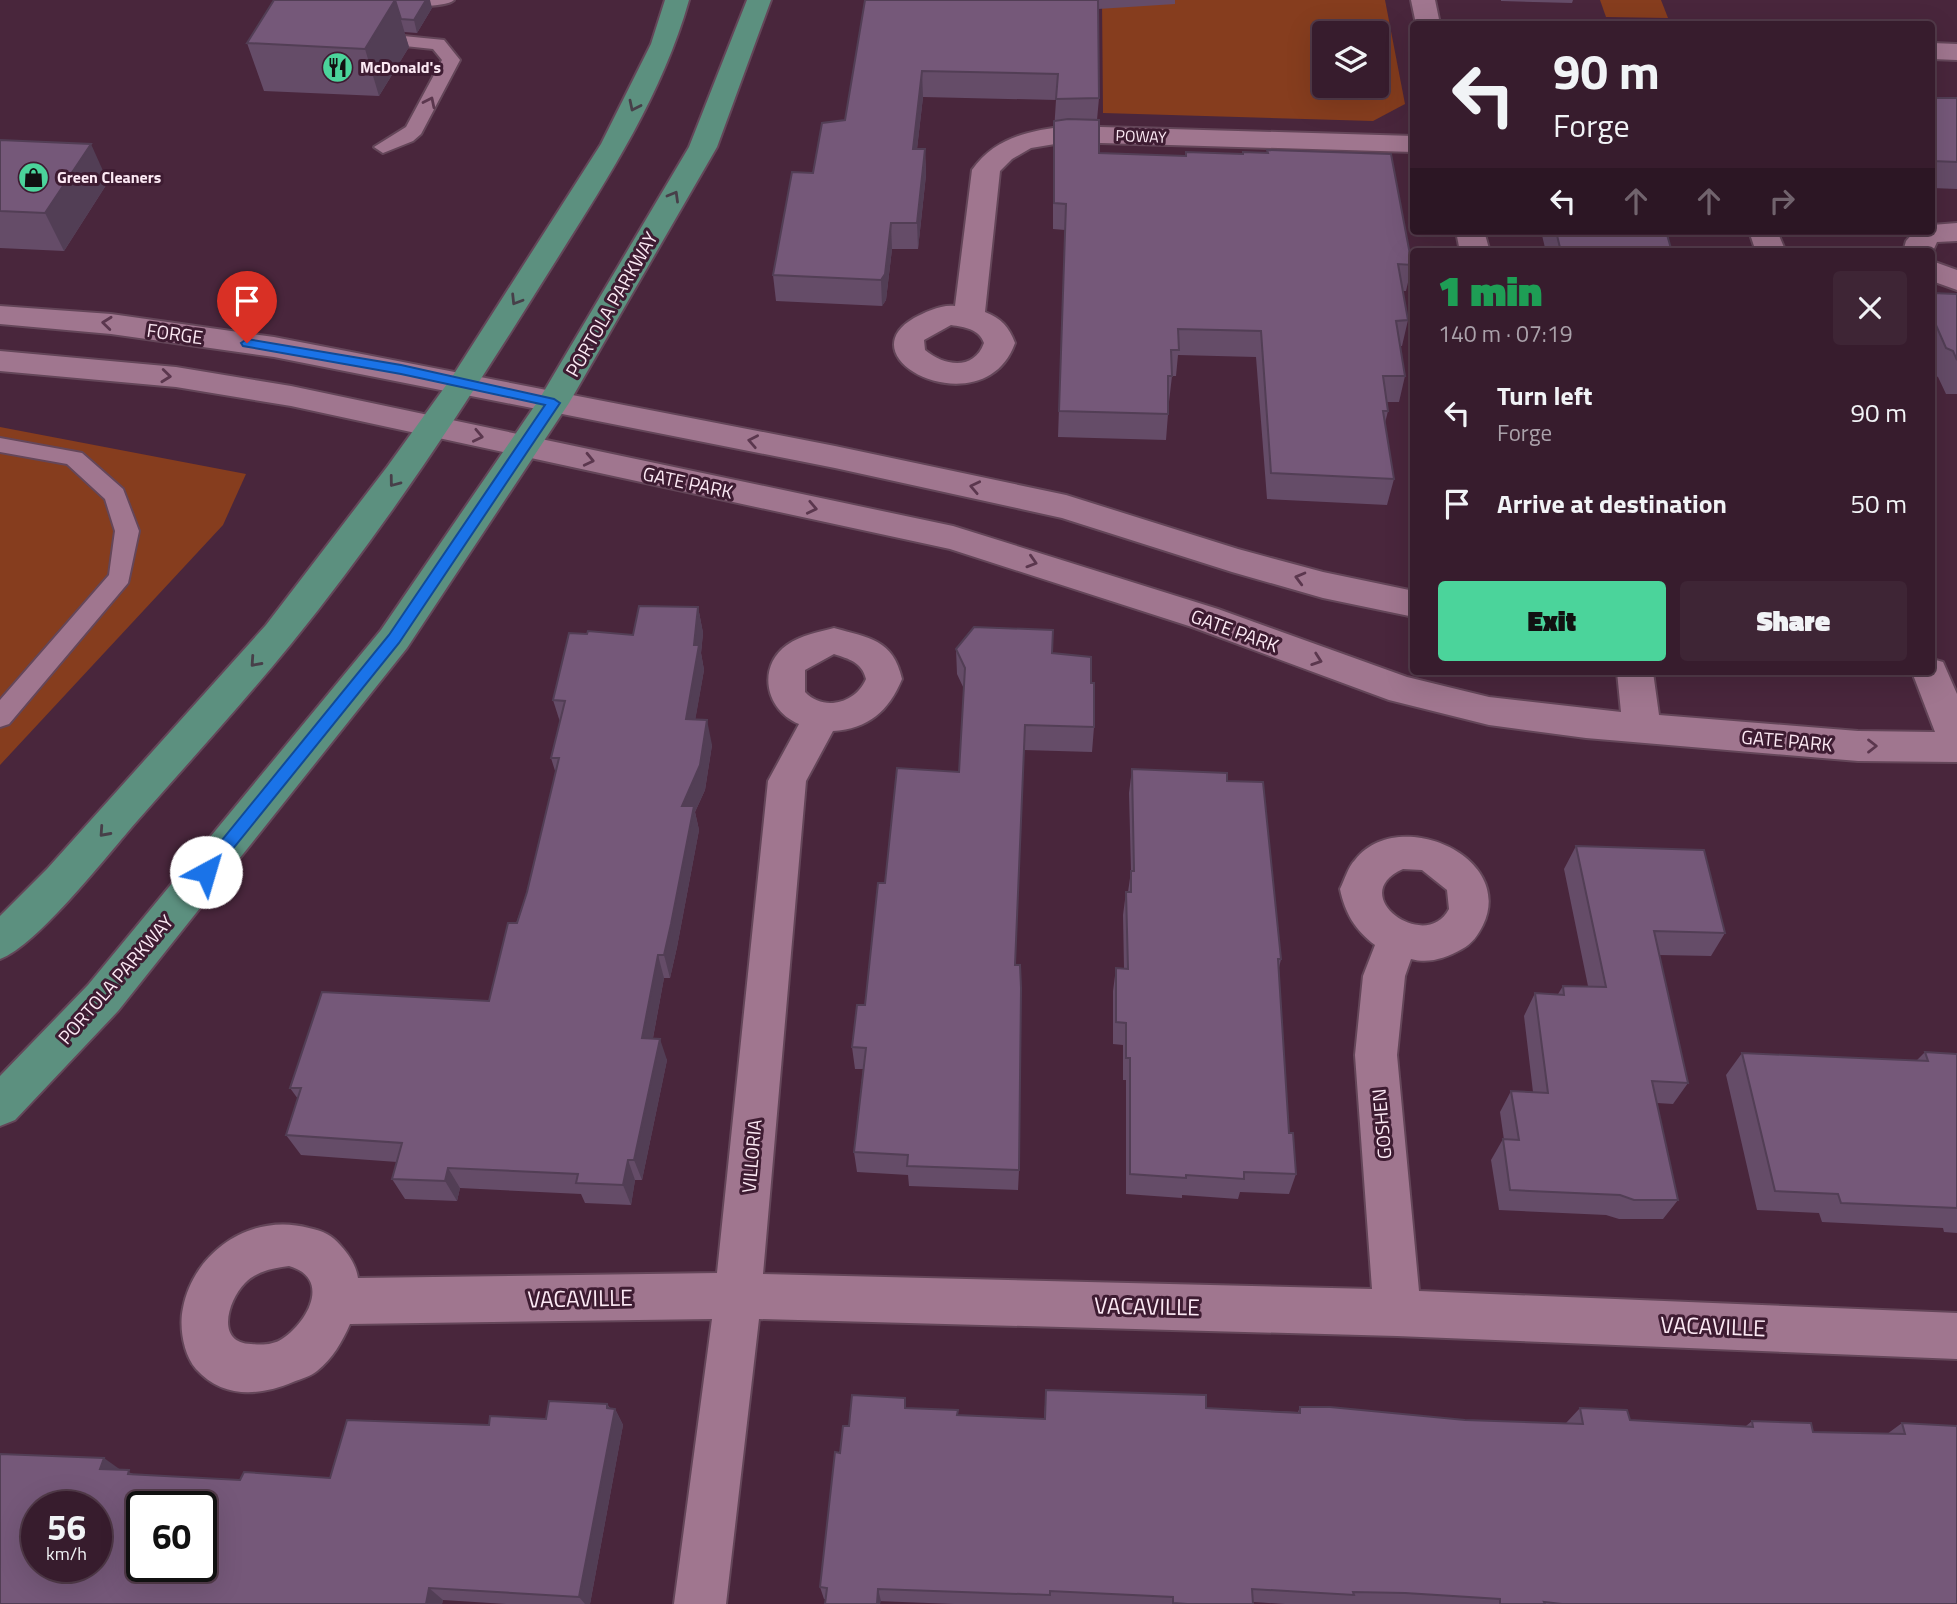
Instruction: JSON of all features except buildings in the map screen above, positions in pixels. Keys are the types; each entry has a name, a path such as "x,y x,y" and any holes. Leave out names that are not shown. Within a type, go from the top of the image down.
{"main road":[{"path":"0,943 61,881 279,634 434,427 615,145 664,44 677,0"},
{"name":"PORTOLA PARKWAY","path":"0,1106 103,998 394,639 554,403 703,148 759,0"}],"street":[{"path":"1423,0 1427,21"},
{"path":"1935,51 1957,52"},
{"name":"POWAY","path":"969,316 986,170 995,156 1011,145 1067,134 1410,144"},
{"path":"1935,234 1957,232"},
{"path":"1919,248 1920,241 1929,235"},
{"path":"1935,271 1957,281"},
{"name":"FORGE","path":"0,315 111,324 274,347 554,403"},
{"path":"0,361 176,377 291,396 523,445"},
{"path":"554,403 835,457 1066,507 1245,564 1323,585 1410,603"},
{"name":"GATE PARK","path":"523,445 953,538 1192,614 1402,690 1489,710 1642,729 1858,746 1957,747"},
{"path":"1635,675 1642,729"},
{"path":"1931,675 1957,741"},
{"name":"VILLORIA","path":"700,1604 738,1296 787,781 822,716"},
{"name":"GOSHEN","path":"1397,1313 1376,1055 1384,976 1398,939"},
{"name":"VACAVILLE","path":"336,1301 738,1296 1397,1313 1957,1336"}],"lane":[{"path":"391,0 446,0"},
{"path":"358,37 438,44 451,60 414,130 406,137 383,147"},
{"path":"0,445 74,458 115,495 127,531 120,577 0,718"}],"shaded area":[{"path":"1102,0 1385,0 1405,104 1373,121 1103,113"},
{"path":"1600,0 1661,0 1668,18 1606,17"},
{"path":"0,427 246,474 223,525 0,765"}],"place":[{"name":"McDonald's","path":"337,67"},
{"name":"Green Cleaners","path":"34,177"}],"route":[{"path":"206,872 394,639 554,403 401,370 247,343"}]}
